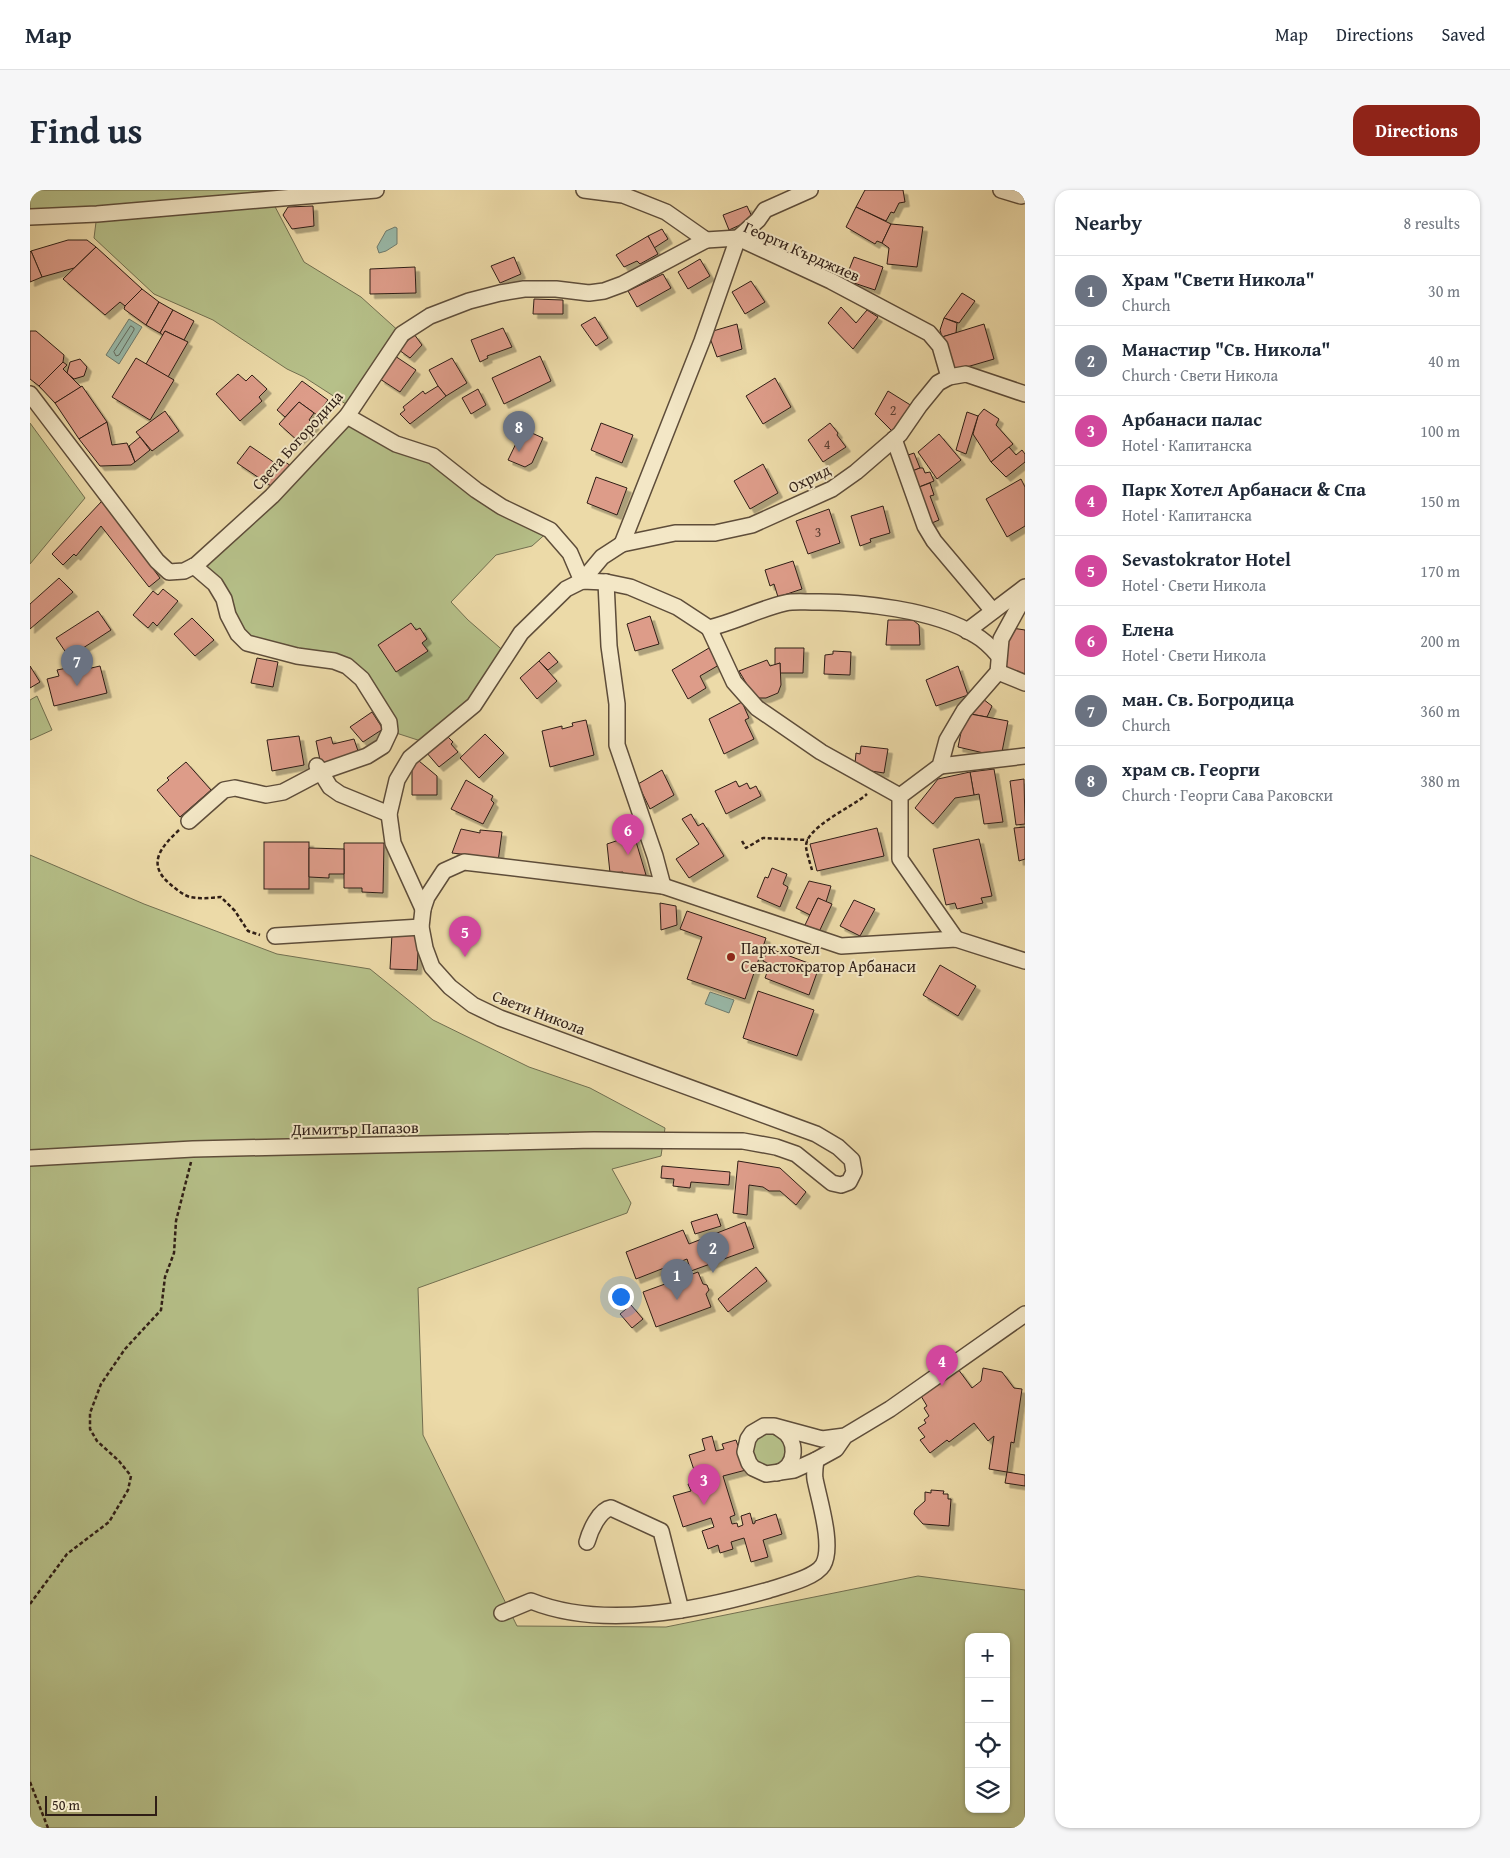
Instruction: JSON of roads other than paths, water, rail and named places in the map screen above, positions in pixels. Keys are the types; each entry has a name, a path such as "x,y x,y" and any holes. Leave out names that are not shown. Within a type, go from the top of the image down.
{"street":[{"path":"30,216 97,214 376,190"},
{"path":"584,190 623,195 666,212 706,240"},
{"path":"622,544 702,341 738,238 758,220 765,210 810,190"},
{"path":"1001,190 1021,196 1025,195"},
{"name":"Георги Кърджиев","path":"706,240 738,238 831,281 929,333 940,346 949,377"},
{"name":"Света Богородица","path":"30,394 157,561 169,572 184,571 194,566 272,496 346,416 402,334 430,316 469,301 524,289 556,289 589,293 604,291 623,284 706,240"},
{"path":"949,377 966,374 1025,394"},
{"name":"Охрид","path":"582,581 602,557 622,544 675,533 715,533 752,525 832,488 856,472 900,434 938,383 949,377"},
{"path":"346,416 396,444 433,456 476,490 502,507 550,530 570,553 582,581"},
{"path":"894,439 929,534 993,611"},
{"path":"189,821 224,790 235,788 266,795 283,792 319,769 367,756 383,746 390,731 389,722 362,678 347,666 247,643 238,634 228,615 224,599 215,584 194,566"},
{"path":"423,909 393,842 389,814 397,780 410,758 474,705 520,633 566,588 582,581 606,582 630,587 677,607 709,628 734,682 757,708 820,752 900,796"},
{"path":"606,582 610,646 617,704 617,745 655,856 663,886"},
{"path":"967,631 1025,587"},
{"path":"940,766 948,740 964,711 998,672 998,655 1001,639 1025,595"},
{"path":"709,628 788,602 829,601 869,604 921,614 954,624 987,643 998,655"},
{"path":"998,672 1025,683"},
{"path":"900,796 940,766 1025,756"},
{"path":"319,769 330,787 340,794 389,814"},
{"path":"900,796 900,859 956,939"},
{"name":"Свети Никола","path":"681,1141 743,1141 776,1147 796,1154 836,1185 849,1182 854,1172 852,1160 838,1147 816,1134 500,1018 473,1004 450,986 432,967 421,927 423,909 432,886 444,871 464,862 663,886 840,946 956,939 1025,961"},
{"path":"275,936 421,927"},
{"name":"Димитър Папазов","path":"30,1158 193,1149 594,1140 681,1141"},
{"path":"845,1436 836,1449 816,1460 794,1470 773,1474 766,1474 753,1468 745,1452 748,1438 752,1433 764,1426 774,1426 822,1439 845,1436 898,1404 1025,1314"},
{"path":"773,1474 788,1466 794,1450 788,1435 782,1429 774,1426"},
{"path":"502,1613 531,1601 547,1607 584,1614 612,1615 681,1610 733,1600 779,1587 815,1574 824,1564 826,1552 824,1515 814,1477 816,1460"},
{"path":"587,1542 602,1512 611,1508 661,1531 681,1610"}],"water":[{"path":"397,228 397,244 379,253 377,247 386,231"},
{"path":"129,319 142,327 119,364 106,355"},
{"path":"710,992 734,1000 729,1013 705,1004"}],"place":[{"name":"храм св. Георги","path":"519,452"},
{"name":"ман. Св. Богродица","path":"77,686"},
{"name":"Елена","path":"628,855"},
{"name":"Sevastokrator Hotel","path":"465,957"},
{"name":"Парк хотел Севастократор Арбанаси","path":"731,957"},
{"name":"Манастир \"Св. Никола\"","path":"713,1273"},
{"name":"Храм \"Свети Никола\"","path":"677,1300"},
{"name":"Парк Хотел Арбанаси & Спа","path":"942,1386"},
{"name":"Арбанаси палас","path":"704,1505"}]}
